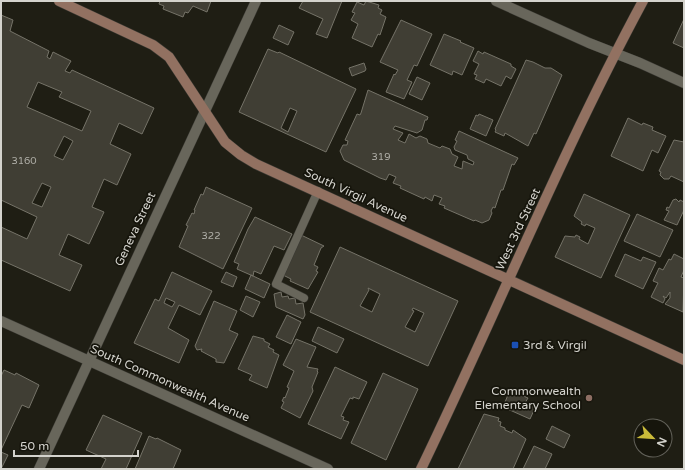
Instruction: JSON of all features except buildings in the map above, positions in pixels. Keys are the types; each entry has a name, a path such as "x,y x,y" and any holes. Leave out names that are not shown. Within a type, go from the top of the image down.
{"main road":[{"name":"South Virgil Avenue","path":"59,1 153,45 169,57 225,142 241,155 684,360"},
{"name":"West 3rd Street","path":"421,469 615,53 643,1"}],"street":[{"name":"Geneva Street","path":"40,469 256,1"},
{"path":"496,1 589,43 684,83"},
{"name":"South Commonwealth Avenue","path":"1,321 328,469"}],"lane":[{"path":"304,298 276,284 318,191"}],"place":[{"name":"3rd & Virgil","path":"515,345"},
{"name":"Commonwealth Elementary School","path":"589,398"}]}
